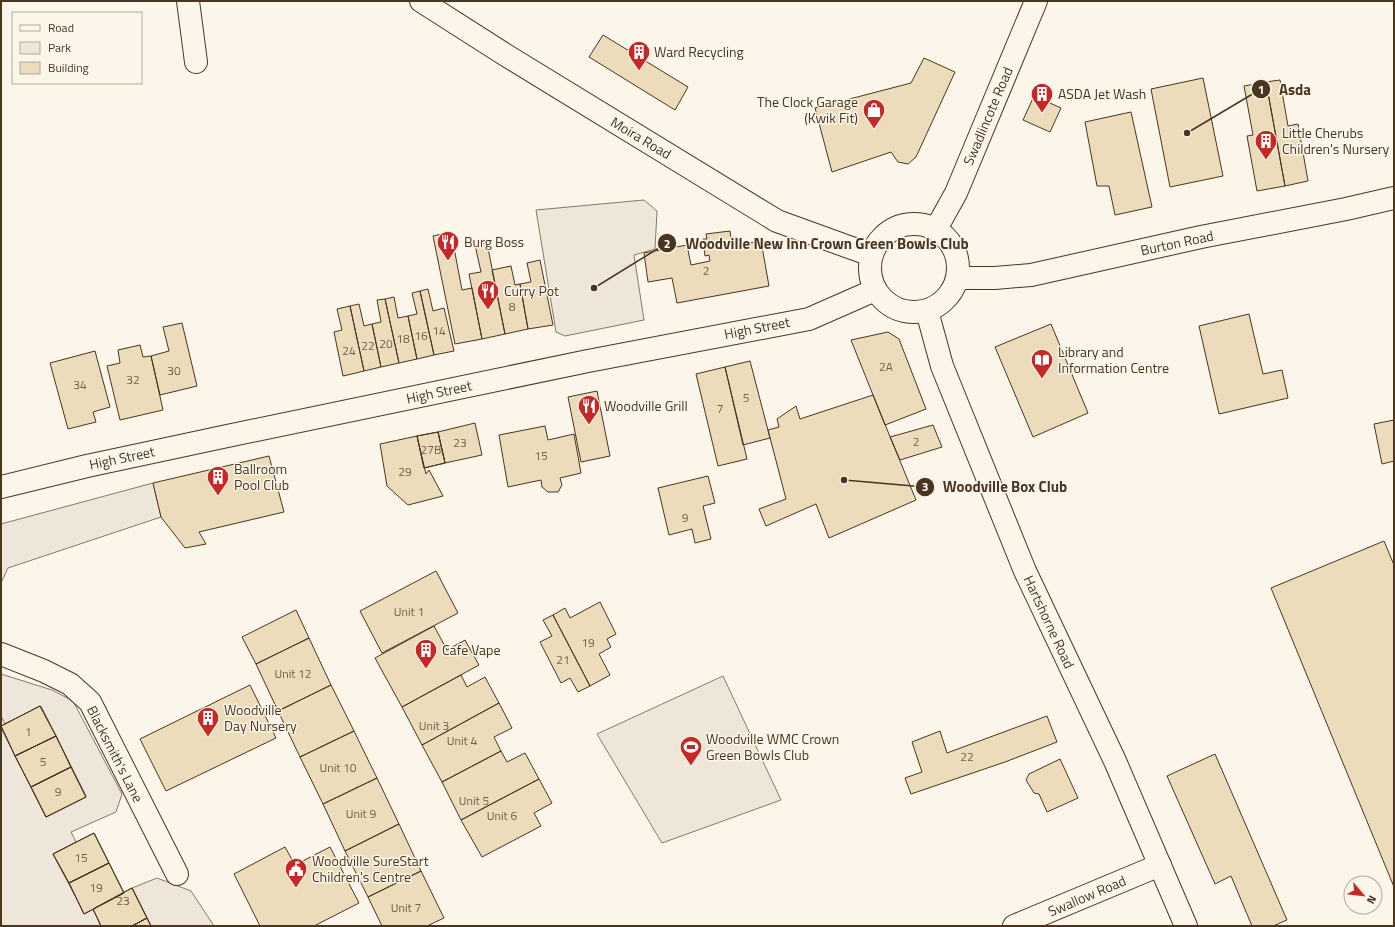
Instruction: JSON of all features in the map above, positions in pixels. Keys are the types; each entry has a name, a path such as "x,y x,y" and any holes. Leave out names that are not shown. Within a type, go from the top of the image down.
{"main road":[{"path":"188,1 196,62"},
{"name":"Moira Road","path":"421,1 504,54 777,221 871,255"},
{"name":"Swadlincote Road","path":"936,229 956,193 1036,1"},
{"name":"Burton Road","path":"958,278 995,278 1031,275 1201,237 1346,209 1394,198"},
{"path":"906,224 919,224 936,229 950,241 958,259 958,278 950,294 938,306 927,311 906,312 891,307 882,300 875,290 870,273 871,255 880,239 892,229 906,224"},
{"name":"High Street","path":"1,485 588,361 809,319 875,290"},
{"name":"Hartshorne Road","path":"927,311 942,366 1025,571 1115,761 1186,926"},
{"name":"Blacksmith's Lane","path":"1,654 44,671 70,684 90,702 177,874"},
{"name":"Swallow Road","path":"1014,926 1160,865"}],"green space":[{"path":"644,200 657,211 655,249 634,255 644,320 565,336 556,332 536,210"},
{"path":"153,483 161,517 8,568 1,583 1,524"},
{"path":"1,674 52,690 73,701 122,794 116,812 71,832 76,842 53,854 84,913 93,909 101,926 1,926 1,728 46,817 86,796 41,706 5,724 1,716"},
{"name":"Woodville WMC Crown Green Bowls Club","path":"723,676 781,800 662,843 597,734"},
{"path":"157,878 191,891 214,926 151,926 132,888"}],"building":[{"name":"Ward Recycling","path":"603,35 688,87 675,110 589,57"},
{"name":"The Clock Garage (Kwik Fit)","path":"924,58 955,72 916,157 908,164 898,162 891,152 832,172 815,108 911,83"},
{"path":"1203,78 1223,176 1170,187 1151,89"},
{"path":"1280,80 1288,126 1298,124 1308,181 1285,186 1266,82"},
{"name":"Little Cherubs Children's Nursery","path":"1266,82 1285,186 1257,191 1247,136 1253,135 1244,86"},
{"name":"ASDA Jet Wash","path":"1034,96 1061,108 1050,132 1023,120"},
{"path":"1131,112 1152,207 1115,215 1109,186 1097,186 1085,122"},
{"path":"730,231 732,246 761,241 769,286 677,303 672,278 648,282 644,253 687,245 691,265 710,261 709,255 705,256 703,239 707,239 706,234"},
{"name":"Burg Boss","path":"451,232 462,290 472,288 482,339 455,344 433,236"},
{"name":"Curry Pot","path":"487,243 505,334 482,339 469,274 481,272 475,245"},
{"path":"540,260 553,325 528,329 520,284 531,282 527,263"},
{"path":"511,266 515,285 520,284 528,329 505,334 492,270"},
{"path":"428,289 433,311 444,308 454,351 434,355 420,291"},
{"path":"420,291 434,355 417,359 408,316 417,314 412,293"},
{"path":"394,297 398,318 408,316 417,359 399,363 385,299"},
{"path":"385,299 399,363 381,367 372,324 381,322 377,300"},
{"path":"359,304 364,326 372,324 381,367 364,371 350,306"},
{"path":"350,306 364,371 343,376 334,332 342,330 337,309"},
{"path":"1249,314 1263,374 1282,370 1288,398 1219,414 1199,326"},
{"path":"182,323 197,386 160,395 151,356 169,351 163,327"},
{"name":"Library and Information Centre","path":"1051,324 1088,413 1033,437 995,347"},
{"path":"888,332 899,339 926,409 885,425 851,340"},
{"path":"140,345 143,357 151,356 163,410 120,420 107,366 120,363 118,350"},
{"path":"95,351 110,407 93,412 96,422 68,429 50,363"},
{"path":"750,361 770,438 743,445 725,367"},
{"path":"725,367 747,459 718,466 696,374"},
{"name":"Woodville Grill","path":"597,391 610,456 581,462 568,397"},
{"path":"873,395 916,500 829,538 816,504 766,526 759,509 786,499 768,430 779,427 777,419 796,406 800,419"},
{"path":"1394,420 1394,461 1382,464 1374,424"},
{"path":"475,423 482,455 445,463 438,432"},
{"path":"933,425 942,447 900,460 890,437"},
{"path":"545,426 548,440 574,434 581,473 560,478 562,485 558,492 548,492 542,487 541,480 508,487 499,435"},
{"path":"438,432 445,463 424,468 417,436"},
{"path":"438,432 445,463 424,468 417,436"},
{"path":"417,436 426,474 429,470 443,496 408,505 387,486 380,444"},
{"name":"Ballroom Pool Club","path":"269,456 284,512 199,532 206,544 185,548 161,517 153,483"},
{"path":"708,476 715,503 703,506 711,539 695,543 692,529 669,535 658,488"},
{"path":"1384,541 1394,565 1394,887 1271,588"},
{"path":"436,571 458,613 382,653 360,611"},
{"path":"600,602 616,634 607,639 611,647 599,654 610,675 590,686 553,615 565,608 570,618"},
{"path":"296,610 309,638 256,664 242,637"},
{"path":"553,615 590,686 578,692 570,678 561,683 540,642 552,636 543,620"},
{"name":"Cafe Vape","path":"434,626 447,650 465,640 479,665 402,707 375,658"},
{"path":"309,638 331,685 278,711 256,664"},
{"path":"461,675 467,687 485,677 499,703 422,745 402,707"},
{"name":"Woodville Day Nursery","path":"250,685 276,738 166,791 140,739"},
{"path":"331,685 354,731 300,757 278,711"},
{"path":"499,703 512,728 494,737 501,751 442,782 422,745"},
{"path":"40,706 56,736 15,756 1,726"},
{"path":"40,706 56,736 15,756 1,726"},
{"path":"1047,716 1057,742 1005,762 911,794 905,778 922,772 912,742 940,731 947,753"},
{"path":"354,731 377,778 323,804 300,757"},
{"path":"56,736 71,767 31,787 15,756"},
{"path":"56,736 71,767 31,787 15,756"},
{"path":"501,751 507,762 525,753 539,779 461,820 442,782"},
{"path":"1215,754 1287,920 1273,926 1252,926 1231,876 1215,884 1167,776"},
{"path":"1060,759 1078,798 1047,812 1039,794 1034,793 1026,780 1029,774"},
{"path":"71,767 86,797 46,817 31,787"},
{"path":"71,767 86,797 46,817 31,787"},
{"path":"377,778 399,824 345,851 323,804"},
{"path":"539,779 552,803 534,813 541,826 482,857 461,820"},
{"path":"399,824 421,871 368,897 345,851"},
{"path":"94,833 109,863 69,883 53,854"},
{"path":"94,833 109,863 69,883 53,854"},
{"name":"Woodville SureStart Children's Centre","path":"285,847 295,865 330,847 359,903 314,926 260,926 234,874"},
{"path":"109,863 124,893 84,914 69,883"},
{"path":"109,863 124,893 84,914 69,883"},
{"path":"421,871 444,918 427,926 382,926 368,897"},
{"path":"132,888 147,918 132,926 101,926 93,909"},
{"path":"132,888 147,918 132,926 101,926 93,909"},
{"path":"147,918 151,926 132,926"},
{"path":"147,918 151,926 132,926"}],"place":[{"name":"Ward Recycling","path":"639,72"},
{"name":"ASDA Jet Wash","path":"1042,114"},
{"name":"The Clock Garage (Kwik Fit)","path":"874,130"},
{"name":"Asda","path":"1187,133"},
{"name":"Little Cherubs Children's Nursery","path":"1266,160"},
{"name":"Burg Boss","path":"448,262"},
{"name":"Woodville New Inn Crown Green Bowls Club","path":"594,288"},
{"name":"Curry Pot","path":"488,310"},
{"name":"Library and Information Centre","path":"1042,380"},
{"name":"Woodville Grill","path":"589,426"},
{"name":"Woodville Box Club","path":"844,480"},
{"name":"Ballroom Pool Club","path":"218,496"},
{"name":"Cafe Vape","path":"426,670"},
{"name":"Woodville Day Nursery","path":"208,738"},
{"name":"Woodville WMC Crown Green Bowls Club","path":"691,766"},
{"name":"Woodville SureStart Children's Centre","path":"296,888"}]}
